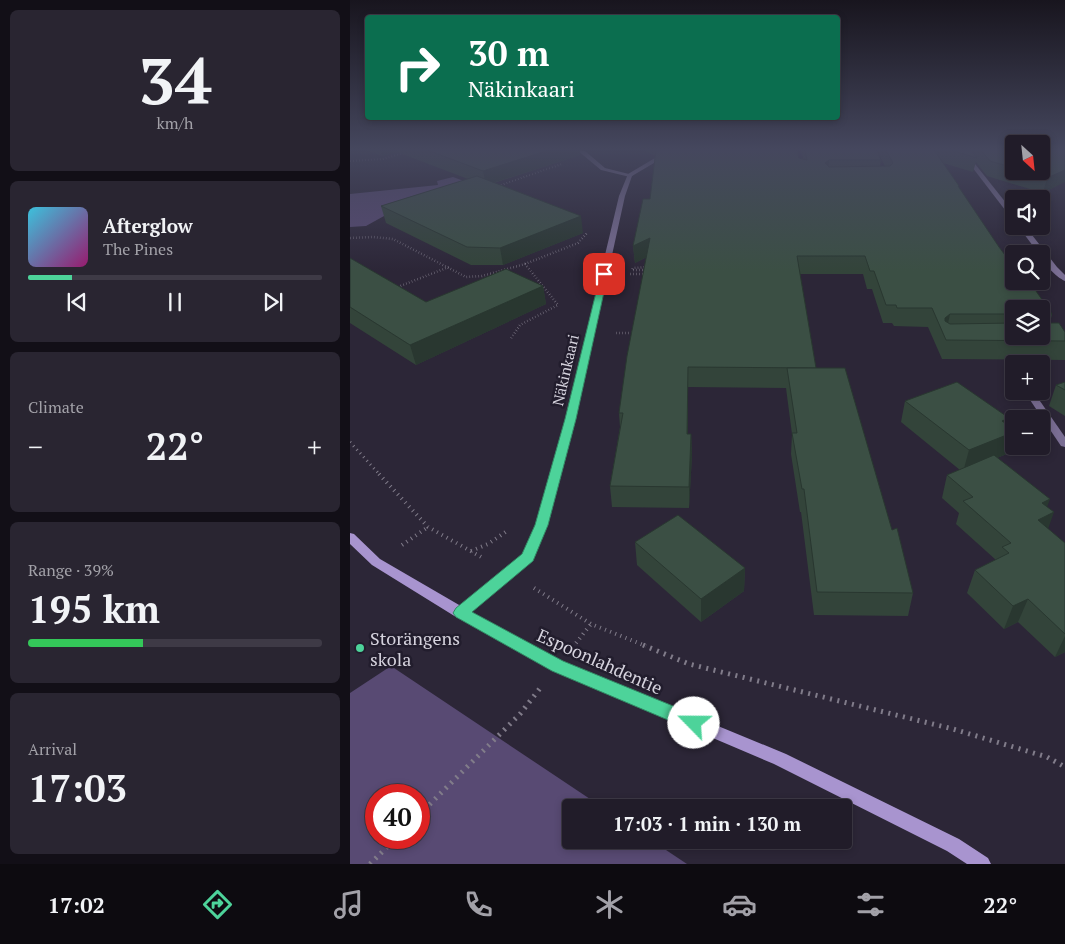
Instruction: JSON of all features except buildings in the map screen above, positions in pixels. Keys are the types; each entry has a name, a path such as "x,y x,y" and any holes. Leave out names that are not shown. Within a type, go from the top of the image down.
{"street":[{"name":"Näkinkaari","path":"461,613 528,557 542,525 571,419 618,210 625,190"},
{"path":"992,190 1005,206"},
{"path":"1027,235 1054,269 1065,279"},
{"path":"1034,400 1065,444"},
{"name":"Espoonlahdentie","path":"350,537 376,562 461,613 558,666 780,759 953,845 982,864"}],"path":[{"path":"350,238 373,237 393,239 466,277 482,276 526,264 578,243 586,232"},
{"path":"510,340 520,325 558,306 526,264"},
{"path":"395,288 449,267"},
{"path":"640,274 648,274 648,270 632,270 633,268 649,268"},
{"path":"350,442 428,527 510,573 591,624 689,664 953,729 1046,757 1065,767"},
{"path":"430,804 520,714"},
{"path":"370,864 385,849"}],"shaded area":[{"path":"386,190 469,190 384,216 366,226 350,227 350,194"},
{"path":"391,666 590,799 562,799 562,849 664,849 687,864 350,864 350,693"}],"place":[{"name":"Storängens skola","path":"360,648"}],"route":[{"path":"604,274 571,419 542,525 528,557 461,613 558,666 694,723"}]}
